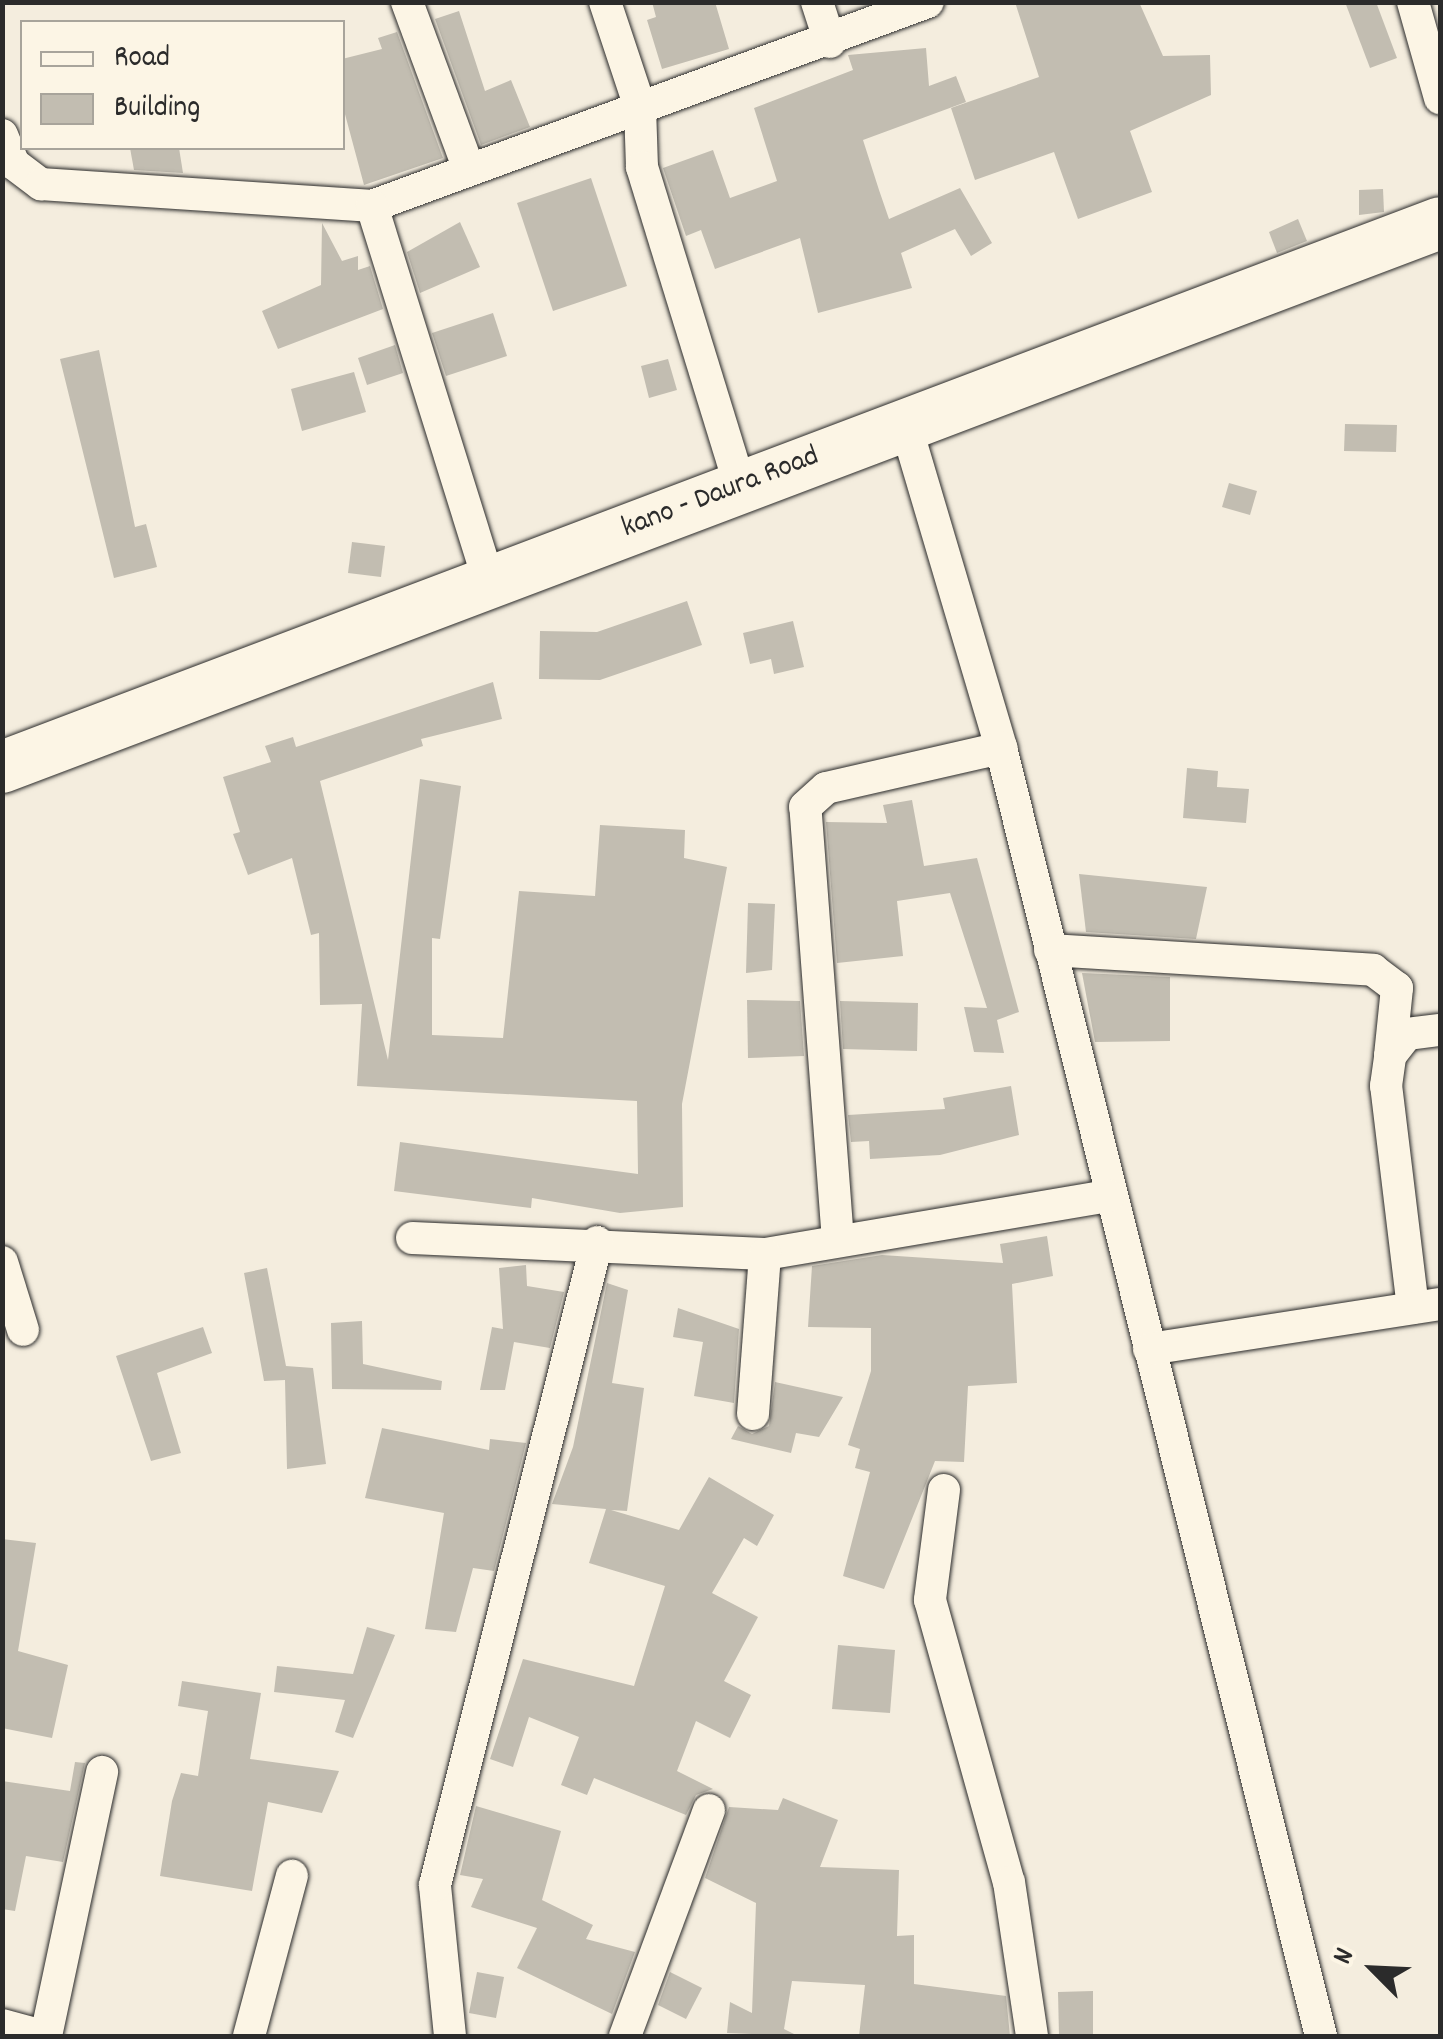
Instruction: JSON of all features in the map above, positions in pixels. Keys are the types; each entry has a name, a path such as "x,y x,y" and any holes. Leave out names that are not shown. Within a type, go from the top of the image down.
{"highway":[{"name":"kano - Daura Road","path":"2,767 1440,223"}],"street":[{"path":"407,2 469,170"},
{"path":"605,2 640,107 642,166 741,488"},
{"path":"817,2 830,42"},
{"path":"2,135 14,164 40,184 372,206 830,42 928,2"},
{"path":"1413,2 1440,98"},
{"path":"372,206 488,582"},
{"path":"905,424 1001,748 1108,1196 1321,2036"},
{"path":"838,1241 805,806 826,788 1001,748"},
{"path":"1050,950 1373,970 1397,988 1386,1086 1427,1306 1149,1349"},
{"path":"1390,1056 1407,1034 1440,1030"},
{"path":"412,1238 596,1242 766,1254 1108,1196"},
{"path":"450,2036 436,1885 596,1242"},
{"path":"754,1414 766,1254"},
{"path":"2,1262 23,1330"},
{"path":"944,1490 930,1600 1008,1882 1032,2036"},
{"path":"6,2029 44,2036 102,1772"},
{"path":"625,2036 709,1810"},
{"path":"249,2036 292,1876"}],"building":[{"path":"652,2 715,2 729,49 662,69 647,20 656,17"},
{"path":"1015,2 1139,2 1163,56 1210,55 1211,95 1130,131 1152,192 1078,219 1054,152 975,180 951,108 1039,77"},
{"path":"1345,2 1376,2 1397,58 1370,68"},
{"path":"459,11 485,91 511,80 530,127 481,145 435,19"},
{"path":"397,32 443,158 364,185 345,114 345,58 382,49 378,38"},
{"path":"926,48 929,86 956,76 966,102 863,140 879,190 889,219 960,188 992,243 971,256 955,229 901,253 912,288 818,313 800,238 715,269 701,230 686,236 663,168 713,150 730,198 777,181 754,108 853,70 848,55"},
{"path":"130,150 179,150 183,173 134,170"},
{"path":"591,178 627,286 553,311 517,203"},
{"path":"1383,189 1384,212 1359,215 1359,190"},
{"path":"1298,219 1307,241 1277,253 1269,232"},
{"path":"460,222 480,267 420,293 407,252"},
{"path":"322,223 342,261 358,256 358,270 370,266 383,309 278,349 262,311 321,285"},
{"path":"493,313 507,356 446,376 432,333"},
{"path":"395,345 403,373 367,385 358,358"},
{"path":"99,350 135,527 146,524 157,567 114,578 60,359"},
{"path":"668,359 677,390 649,398 641,366"},
{"path":"354,372 366,412 302,431 291,389"},
{"path":"1345,424 1397,425 1396,452 1344,451"},
{"path":"1229,483 1257,491 1250,515 1222,507"},
{"path":"352,542 385,546 381,577 348,573"},
{"path":"687,601 702,645 600,680 539,679 540,631 597,632"},
{"path":"793,621 804,667 774,674 771,659 750,664 743,633"},
{"path":"493,682 502,719 421,739 423,746 320,781 388,1060 420,779 461,786 440,939 432,938 432,1035 503,1038 519,891 595,896 600,825 685,830 684,858 727,867 682,1104 683,1207 620,1213 532,1198 531,1208 394,1191 400,1142 638,1174 637,1101 357,1086 362,1004 320,1005 319,933 311,935 292,858 248,875 233,834 240,832 223,777 271,762 265,746 293,737 296,747"},
{"path":"1187,768 1218,771 1217,787 1249,789 1246,823 1183,818"},
{"path":"912,800 924,866 977,858 1019,1012 997,1020 1004,1053 974,1052 964,1007 987,1008 950,893 897,901 903,956 837,963 826,822 887,823 883,805"},
{"path":"1079,874 1207,887 1196,939 1086,932"},
{"path":"748,903 775,904 772,970 746,973"},
{"path":"1082,973 1170,977 1170,1041 1095,1042"},
{"path":"747,1000 800,1001 804,1056 748,1058"},
{"path":"840,1001 918,1003 917,1051 843,1049"},
{"path":"1011,1086 1019,1135 940,1155 870,1159 869,1141 851,1142 848,1115 945,1109 943,1098"},
{"path":"1047,1236 1053,1276 1012,1284 1017,1383 968,1386 964,1462 935,1461 884,1589 843,1576 870,1472 855,1468 860,1449 848,1445 871,1371 871,1328 808,1327 812,1266 882,1255 1003,1263 1000,1244"},
{"path":"526,1265 527,1286 564,1292 550,1348 514,1342 505,1390 480,1390 492,1327 503,1329 499,1268"},
{"path":"267,1268 286,1366 313,1368 326,1464 287,1469 285,1380 264,1381 244,1273"},
{"path":"607,1283 628,1290 612,1383 644,1388 627,1511 611,1510 679,1530 709,1477 774,1515 757,1546 744,1538 712,1593 758,1617 724,1681 751,1695 730,1738 696,1721 677,1771 713,1789 696,1795 686,1815 594,1778 587,1795 561,1785 579,1737 529,1717 513,1767 490,1759 523,1659 634,1686 665,1586 589,1563 606,1509 552,1504 573,1447"},
{"path":"678,1308 739,1329 734,1403 694,1396 703,1342 673,1337"},
{"path":"362,1321 363,1364 442,1381 441,1390 332,1389 331,1323"},
{"path":"203,1327 212,1353 157,1373 181,1453 151,1461 116,1356"},
{"path":"775,1382 843,1397 819,1437 796,1433 791,1453 731,1439 738,1426 752,1434 769,1426"},
{"path":"382,1428 489,1450 490,1439 526,1443 494,1571 473,1568 456,1632 425,1629 444,1513 365,1498"},
{"path":"2,1539 36,1543 18,1651 68,1665 52,1738 2,1728"},
{"path":"367,1627 395,1635 353,1738 335,1732 345,1700 274,1692 277,1666 353,1674"},
{"path":"838,1645 895,1650 890,1713 832,1709"},
{"path":"182,1681 261,1693 250,1759 339,1771 322,1813 268,1802 252,1891 160,1876 172,1801 181,1773 198,1776 208,1711 178,1706"},
{"path":"75,1762 85,1763 63,1862 26,1856 15,1911 2,1909 2,1781 70,1791"},
{"path":"783,1798 838,1820 820,1867 899,1870 897,1936 914,1935 914,1984 1006,1996 1010,2036 859,2036 865,1985 792,1981 784,2029 798,2036 727,2033 730,2002 752,2013 756,1903 705,1878 729,1807 778,1810"},
{"path":"476,1806 561,1831 542,1900 593,1925 586,1939 635,1952 612,2014 517,1968 537,1928 471,1907 483,1879 460,1875"},
{"path":"477,1972 504,1977 496,2018 469,2013"},
{"path":"670,1972 702,1988 686,2019 658,2005"},
{"path":"1093,1991 1093,2036 1059,2036 1058,1992"}]}
